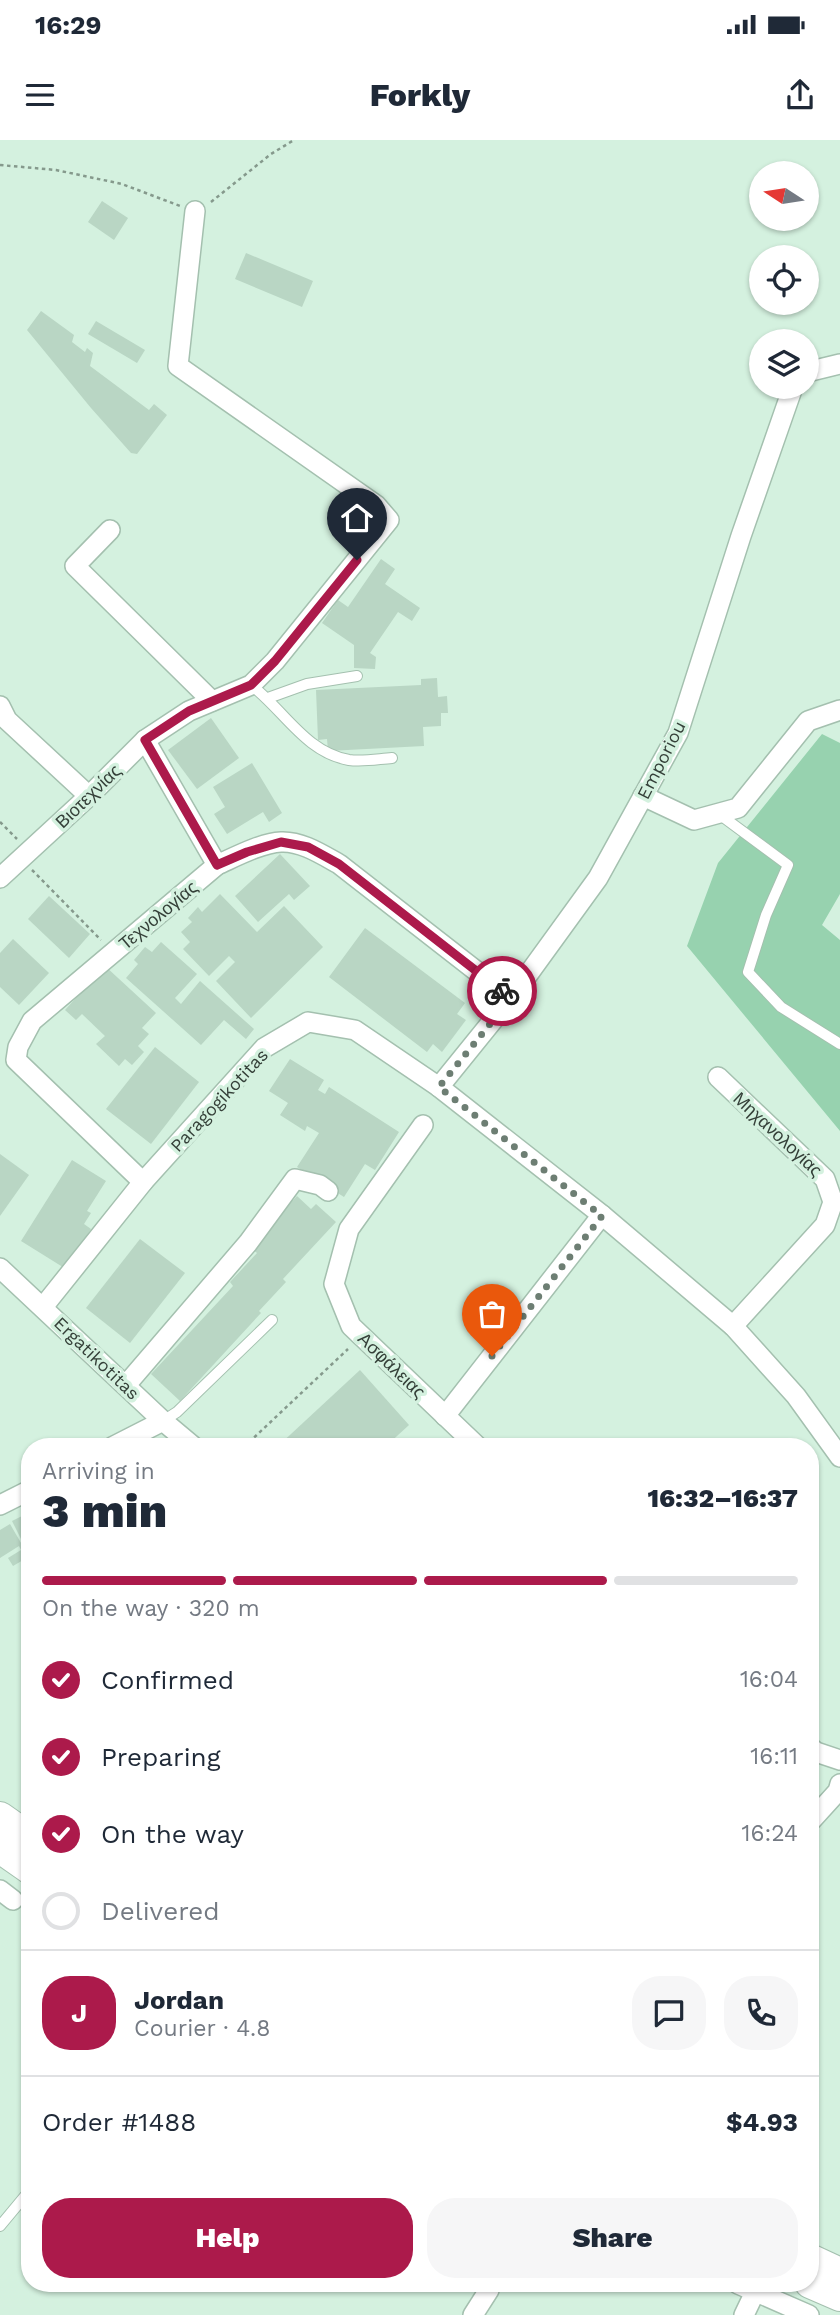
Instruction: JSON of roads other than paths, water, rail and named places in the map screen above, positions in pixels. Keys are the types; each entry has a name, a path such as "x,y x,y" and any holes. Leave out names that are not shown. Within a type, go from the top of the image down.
{"main road":[{"path":"0,1817 21,1832"},
{"path":"0,1849 21,1863"},
{"path":"819,2263 840,2273"},
{"path":"819,2287 840,2296"}],"street":[{"name":"Βιοτεχνίας","path":"0,878 145,740 189,711 251,685 275,661 389,520 376,505 178,366 195,211"},
{"path":"819,369 840,363"},
{"name":"Emporiou","path":"439,1087 511,998 598,878 678,733 741,536 789,399"},
{"path":"110,530 75,566 212,701"},
{"path":"0,706 7,720 89,796"},
{"path":"643,796 694,820 737,808 808,721 840,710"},
{"path":"145,740 217,865"},
{"name":"Τεχνολογίας","path":"143,1182 16,1060 18,1047 32,1021 217,865 281,842 308,847 339,864 511,998"},
{"name":"Paragogikotitas","path":"43,1307 143,1182 264,1048 308,1022 355,1030 439,1087 602,1216 733,1326 796,1396 840,1457"},
{"name":"Μηχανολογίας","path":"718,1077 825,1179 833,1202 825,1225 733,1326"},
{"name":"Ασφάλειας","path":"423,1125 349,1228 334,1284 351,1326 468,1438"},
{"path":"125,1385 248,1243 295,1179 320,1185 328,1191"},
{"path":"444,1416 602,1216"},
{"name":"Ergatikotitas","path":"0,1268 183,1438"},
{"path":"130,1438 163,1421"},
{"path":"0,1505 21,1494"},
{"path":"819,1753 840,1760"},
{"path":"819,1812 838,1791 840,1784"},
{"path":"473,2315 488,2292"},
{"path":"744,2315 746,2292"},
{"path":"755,2292 808,2315"}],"lane":[{"path":"268,698 307,684 357,676"},
{"path":"251,685 268,698 303,737 325,752 356,761 392,758"},
{"path":"718,813 788,865 766,915 748,972 781,1007 840,1044"},
{"path":"163,1421 177,1412 272,1320"},
{"path":"0,2226 21,2201"}]}
